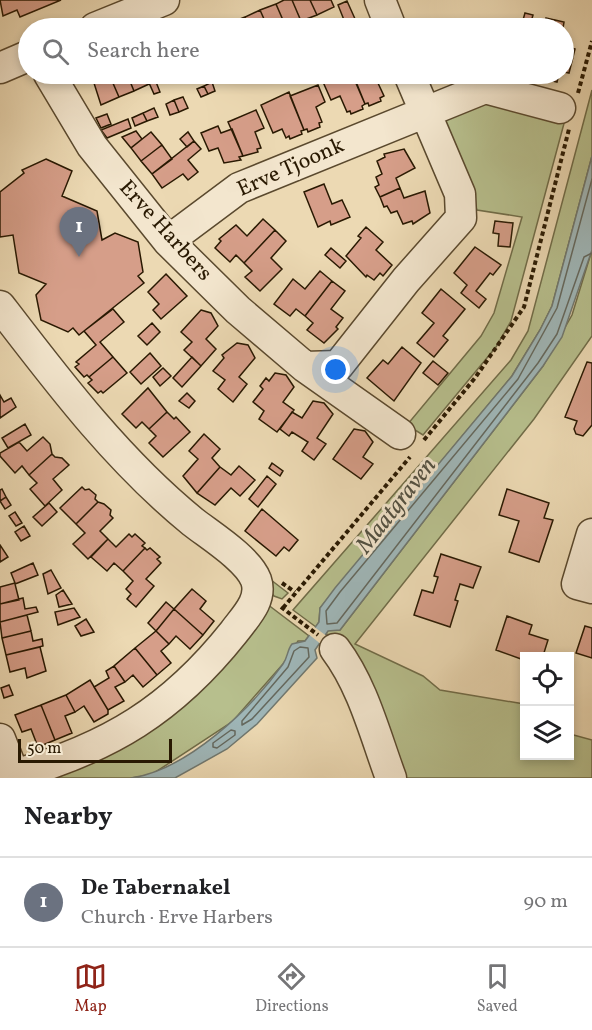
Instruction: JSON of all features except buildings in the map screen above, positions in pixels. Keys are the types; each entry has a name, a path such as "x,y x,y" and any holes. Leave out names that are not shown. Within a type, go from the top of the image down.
{"street":[{"path":"120,18 164,0"},
{"path":"380,0 387,18"},
{"path":"0,68 18,60"},
{"name":"Erve Harbers","path":"55,84 92,146 168,241 238,310 305,367 410,446"},
{"path":"305,367 338,366 406,280 461,218 460,194 413,84"},
{"path":"424,111 485,88 569,109"},
{"name":"Erve Tjoonk","path":"168,241 239,188 424,111"},
{"path":"0,306 102,435 179,510 247,566 255,579 258,591 248,614 219,650 185,686 143,721 106,743 63,761 14,777 0,739"},
{"path":"591,541 577,584 592,588"},
{"path":"334,649 348,668 363,701 391,778"}],"path":[{"path":"295,617 283,608 410,446 475,378 524,307 569,109 592,41"}],"green space":[{"path":"592,90 592,156 552,306 540,330 512,376 320,608 319,622 316,627 293,610 511,360 528,331"},
{"path":"489,93 566,116 511,321 496,347 423,435 407,425 481,336 494,313 522,217 477,210 440,113"},
{"path":"592,250 592,336 534,419 355,644 423,676 440,690 520,703 520,760 574,760 574,735 592,740 592,778 400,778 342,648 326,635 328,630 340,630 543,366 572,315"},
{"path":"258,570 288,593 282,599 274,596"},
{"path":"267,604 309,636 305,641 298,641 283,664 232,722 151,775 131,778 42,778"}],"water":[{"path":"592,156 592,250 562,337 543,366 340,630 328,631 315,650 317,658 257,724 227,749 175,778 131,778 152,773 195,750 216,735 254,700 283,664 292,644 305,641 319,622 320,608 335,588 512,376 552,306"}],"pier":[{"path":"313,626 328,637 322,645 307,633"}],"place":[{"name":"De Tabernakel","path":"79,257"}],"water label":[{"name":"Maatgraven","path":"397,506"}]}
